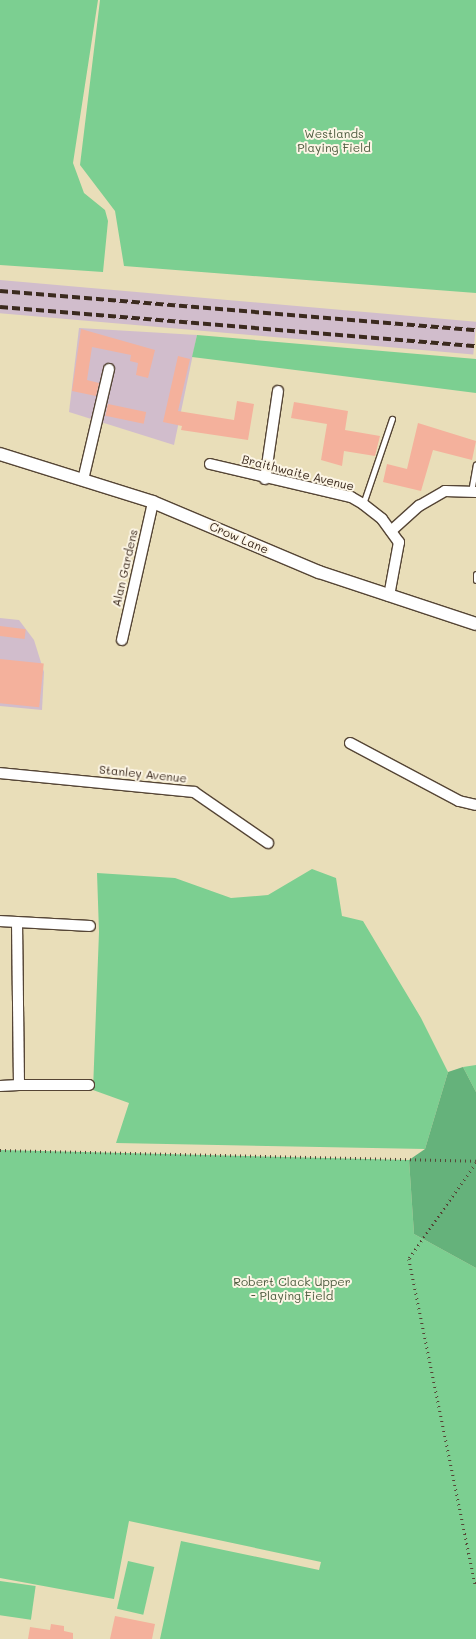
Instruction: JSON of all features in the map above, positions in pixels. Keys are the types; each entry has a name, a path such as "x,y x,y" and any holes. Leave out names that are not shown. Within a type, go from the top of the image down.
{"street":[{"path":"83,480 109,370"},
{"path":"265,478 278,392"},
{"name":"Crow Lane","path":"0,454 153,502 319,572 476,624"},
{"name":"Braithwaite Avenue","path":"210,464 351,497 363,504 391,531"},
{"path":"389,596 399,542 391,531 419,506 445,491 474,492"},
{"name":"Alan Gardens","path":"122,640 153,502"},
{"path":"350,743 459,801 476,805"},
{"name":"Stanley Avenue","path":"0,773 194,792 268,843"},
{"path":"0,921 90,926"},
{"path":"17,922 19,1085"},
{"path":"0,1086 89,1086"}],"lane":[{"path":"363,504 392,419"},
{"path":"474,492 476,464"},
{"path":"476,574 476,580"}],"path":[{"path":"0,1150 476,1162"},
{"path":"476,1162 409,1259 476,1587"}],"shaded area":[{"path":"0,280 476,322 473,355 0,313"},
{"path":"79,328 197,335 174,445 69,412"},
{"path":"0,618 19,620 34,640 44,672 42,710 0,706"}],"green space":[{"path":"0,0 98,0 73,163 84,193 105,210 108,221 103,272 0,265"},
{"name":"Westlands Playing Field","path":"100,0 476,0 476,293 124,266 115,211 80,165"},
{"path":"197,335 476,359 476,393 192,357"},
{"path":"312,869 336,878 342,916 363,921 421,1018 448,1072 425,1149 116,1143 129,1103 93,1090 99,932 97,873 175,878 231,898 268,895"},
{"path":"476,1065 476,1092 463,1067"},
{"path":"463,1067 476,1092 476,1268 414,1234 409,1160 425,1149 448,1072"},
{"name":"Robert Clack Upper - Playing Field","path":"0,1150 409,1160 414,1234 476,1268 476,1639 160,1639 181,1541 319,1570 321,1562 129,1521 114,1599 0,1578"},
{"path":"128,1561 154,1567 143,1615 117,1609"},
{"path":"0,1581 36,1586 31,1620 0,1615"}],"building":[{"path":"81,329 155,350 148,378 136,375 138,363 130,361 131,355 92,347 87,380 99,383 96,396 72,391"},
{"path":"178,356 190,359 178,411 234,420 237,401 254,404 248,440 181,430 182,426 163,422"},
{"path":"294,402 348,411 345,430 380,436 375,456 344,451 342,466 321,460 327,424 291,418"},
{"path":"108,404 146,412 144,424 106,416"},
{"path":"418,423 476,441 472,460 433,450 421,491 383,482 387,464 407,469"},
{"path":"0,626 26,629 25,639 0,636"},
{"path":"0,659 44,664 39,707 0,703"},
{"path":"115,1616 155,1624 152,1639 110,1639"},
{"path":"51,1624 64,1626 64,1631 73,1633 73,1639 28,1639 30,1627 50,1630"}],"railway":[{"path":"0,291 476,330"},
{"path":"0,307 476,346"}]}
